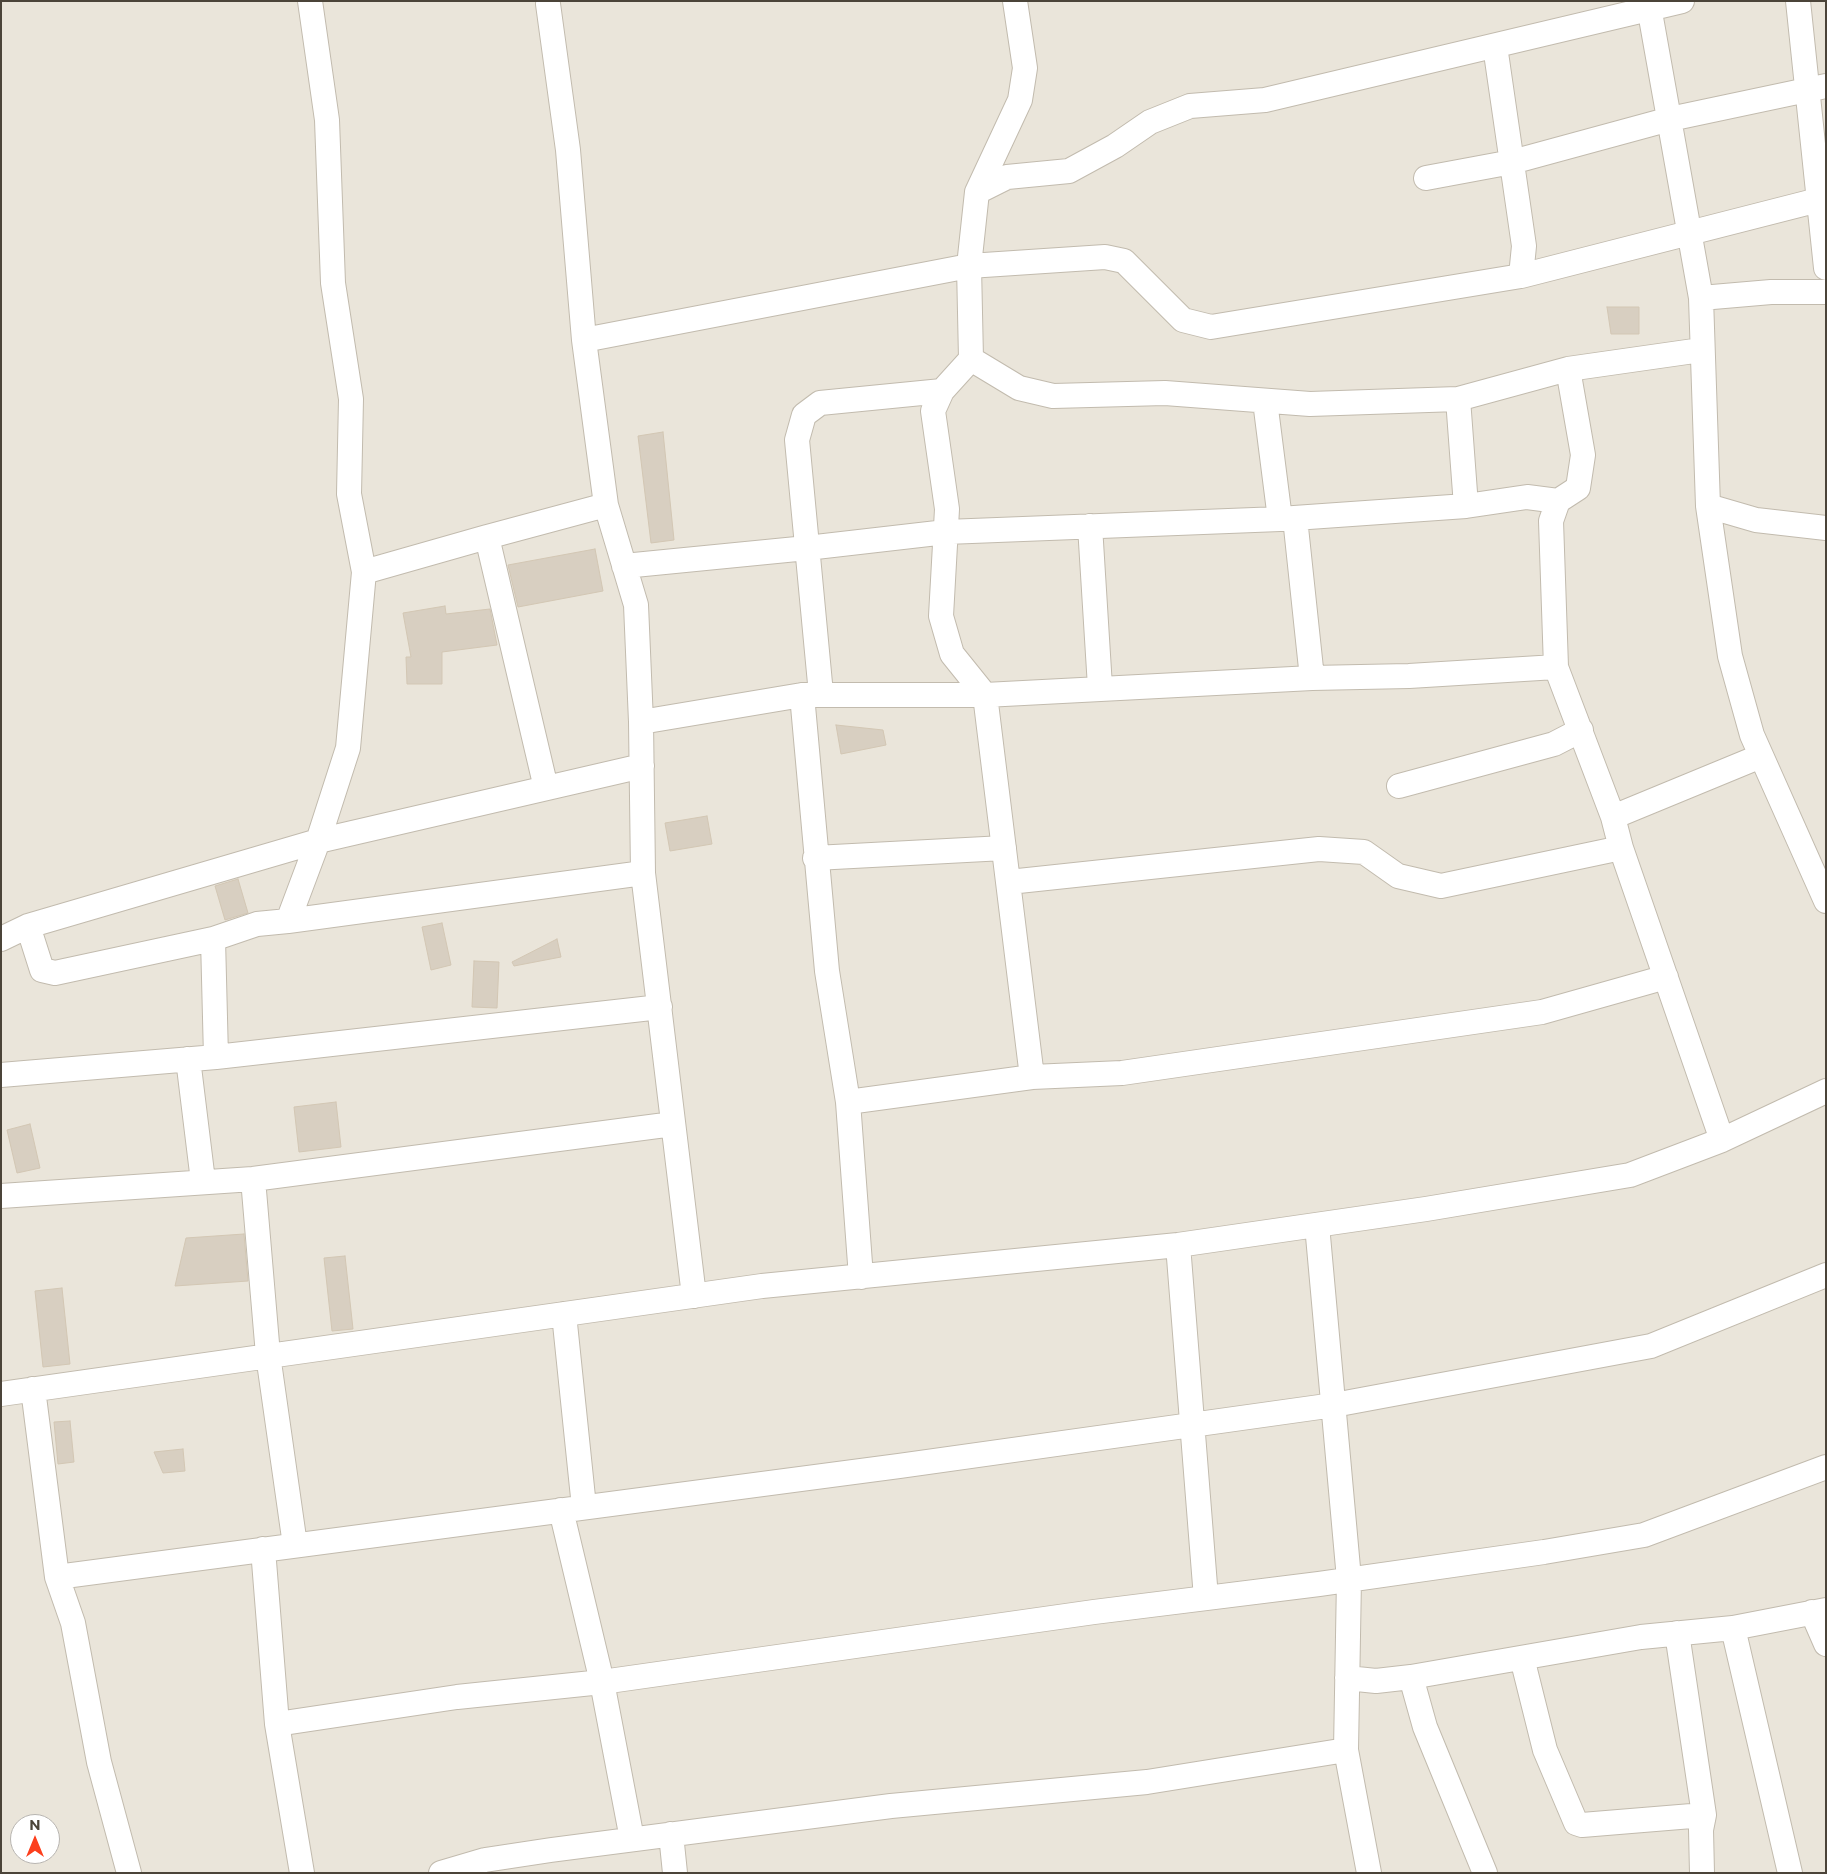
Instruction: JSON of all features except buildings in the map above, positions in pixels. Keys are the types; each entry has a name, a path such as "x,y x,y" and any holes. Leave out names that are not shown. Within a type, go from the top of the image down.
{"street":[{"path":"288,920 318,841 348,748 364,572 349,494 351,399 333,283 326,120 310,1"},
{"path":"1015,1 1025,68 1020,100 977,192 970,266 971,358 942,391 933,411 947,509 941,616 952,654 985,695 1032,1078"},
{"path":"977,192 1007,177 1069,170 1115,146 1150,122 1190,106 1265,100 1495,46 1649,5 1682,1"},
{"path":"1798,1 1816,88 1826,268"},
{"path":"548,4 568,150 584,340 606,505 636,605 641,722 643,873 694,1296"},
{"path":"1649,5 1670,119 1701,311 1708,506 1730,656 1752,736 1826,901"},
{"path":"1495,46 1524,246 1521,276"},
{"path":"1426,178 1512,162 1670,119 1816,88"},
{"path":"584,340 970,266 1105,257 1124,261 1183,320 1211,327 1521,276 1821,199"},
{"path":"1701,311 1771,292 1826,292"},
{"path":"971,358 1019,388 1053,396 1165,393 1310,404 1458,399 1568,369 1701,350"},
{"path":"1568,369 1582,455 1578,488 1558,501 1551,521 1556,667 1613,817 1621,848 1722,1140"},
{"path":"861,1277 848,1102 827,971 815,858 807,548 797,440 804,415 820,403 942,391"},
{"path":"1458,399 1466,506"},
{"path":"1265,401 1287,519 1312,678"},
{"path":"624,566 946,532 1287,519 1466,506 1527,497 1558,501"},
{"path":"364,572 606,505"},
{"path":"1708,506 1756,520 1826,528"},
{"path":"1090,526 1100,687"},
{"path":"487,538 546,788"},
{"path":"641,722 811,695 985,695 1100,687 1409,676 1556,667"},
{"path":"1399,786 1554,744 1581,730"},
{"path":"1613,817 1761,756"},
{"path":"1,939 28,926 318,841 642,766"},
{"path":"815,858 1004,848"},
{"path":"1009,882 1319,849 1364,852 1398,876 1441,886 1621,848"},
{"path":"28,926 42,970 55,974 213,939 257,924 643,873"},
{"path":"213,939 216,1056"},
{"path":"848,1102 1032,1078 1122,1073 1542,1012 1666,977"},
{"path":"1,1075 188,1059 660,1007"},
{"path":"188,1059 204,1181"},
{"path":"1,1394 762,1286 1178,1245 1317,1225 1630,1175 1722,1140 1826,1091"},
{"path":"1,1196 253,1179 672,1124"},
{"path":"253,1179 268,1355 295,1545"},
{"path":"1317,1225 1348,1579 1346,1750 1369,1873"},
{"path":"1178,1245 1206,1598"},
{"path":"57,1576 584,1507 1334,1405 1651,1346 1826,1274"},
{"path":"564,1314 584,1507"},
{"path":"33,1390 57,1576 73,1623 122,1871"},
{"path":"277,1724 457,1697 602,1682 1064,1616 1544,1552 1644,1534 1826,1467"},
{"path":"561,1510 602,1682 632,1839"},
{"path":"263,1549 277,1724 302,1873"},
{"path":"1347,1678 1376,1680 1410,1677 1677,1633 1733,1628 1819,1611 1826,1644"},
{"path":"1733,1628 1790,1873"},
{"path":"1677,1633 1704,1815 1701,1837 1702,1873"},
{"path":"1522,1658 1545,1750 1576,1823 1582,1825 1704,1815"},
{"path":"1410,1677 1424,1727 1485,1873"},
{"path":"441,1873 485,1860 632,1839 891,1806 1147,1782 1346,1750"},
{"path":"671,1834 675,1873"}],"shaded area":[{"path":"1,1 1826,1 1826,1873 1,1873"}]}
